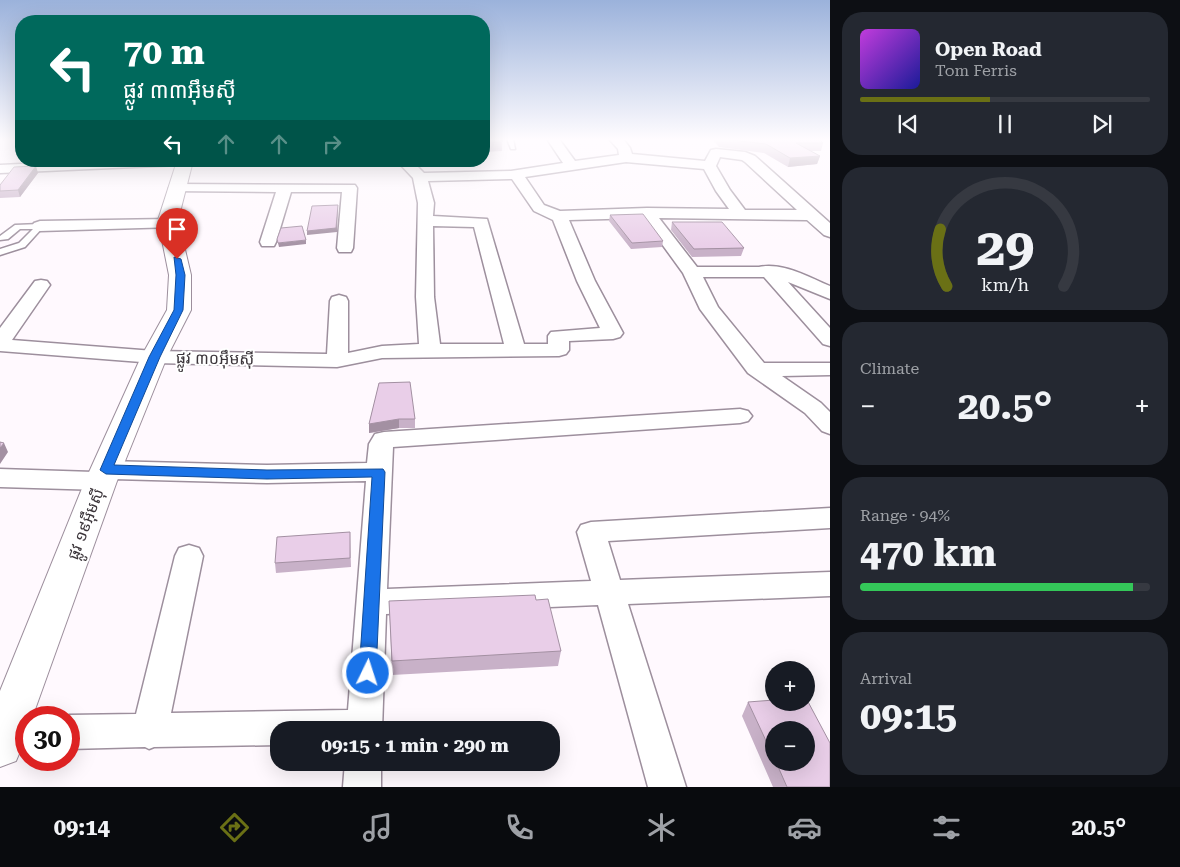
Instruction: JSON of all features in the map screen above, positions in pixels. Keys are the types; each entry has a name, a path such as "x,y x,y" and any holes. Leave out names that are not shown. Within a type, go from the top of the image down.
{"street":[{"name":"ផ្លូវ ១៩អ៊ឹមស៊ី","path":"11,737 104,476 154,357 176,315 180,303 180,275 168,220 179,176"},
{"path":"213,176 285,188 350,188 345,248"},
{"path":"430,350 425,297 426,203 420,177 461,176"},
{"path":"517,176 539,208 559,216 647,213 830,217"},
{"path":"718,176 723,191 742,215"},
{"path":"769,176 830,232"},
{"path":"268,242 285,188"},
{"path":"647,213 692,272 710,310 759,370 813,408 830,426"},
{"name":"ផ្លូវ ៣០អ៊ឹមស៊ី","path":"0,343 154,357 337,361 382,352 559,350 558,336 613,333 586,281 559,216"},
{"path":"425,221 481,222 516,350"},
{"path":"40,226 169,224"},
{"path":"692,272 759,272 768,270 783,273 830,293"},
{"path":"768,270 830,340"},
{"path":"0,343 40,285"},
{"path":"337,361 339,301"},
{"path":"759,370 830,369"},
{"path":"364,721 381,444 388,438 740,416"},
{"path":"3,484 104,476 379,472"},
{"path":"667,787 591,532 830,518"},
{"path":"149,732 189,556"},
{"path":"372,602 830,584"},
{"path":"80,732 270,730"},
{"path":"362,787 363,771"}],"lane":[{"path":"0,238 5,237 18,227 40,226"},
{"path":"0,252 22,245 40,226"}],"building":[{"path":"7,176 29,176 18,190 0,191 0,185"},
{"path":"338,205 336,228 307,231 312,206"},
{"path":"643,214 663,241 632,243 610,215"},
{"path":"672,222 722,222 744,248 694,249"},
{"path":"302,226 306,240 278,243 277,239 281,228"},
{"path":"410,382 415,419 399,419 369,424 379,383"},
{"path":"350,532 350,558 275,563 277,537"},
{"path":"535,595 536,600 548,599 561,651 392,661 389,601"},
{"path":"765,701 765,711 813,711 830,743 830,787 787,787 780,771 815,771 815,721 765,721 765,739 748,702"}],"route":[{"path":"177,259 180,275 179,310 154,357 106,470 267,474 379,472 368,673"}]}
